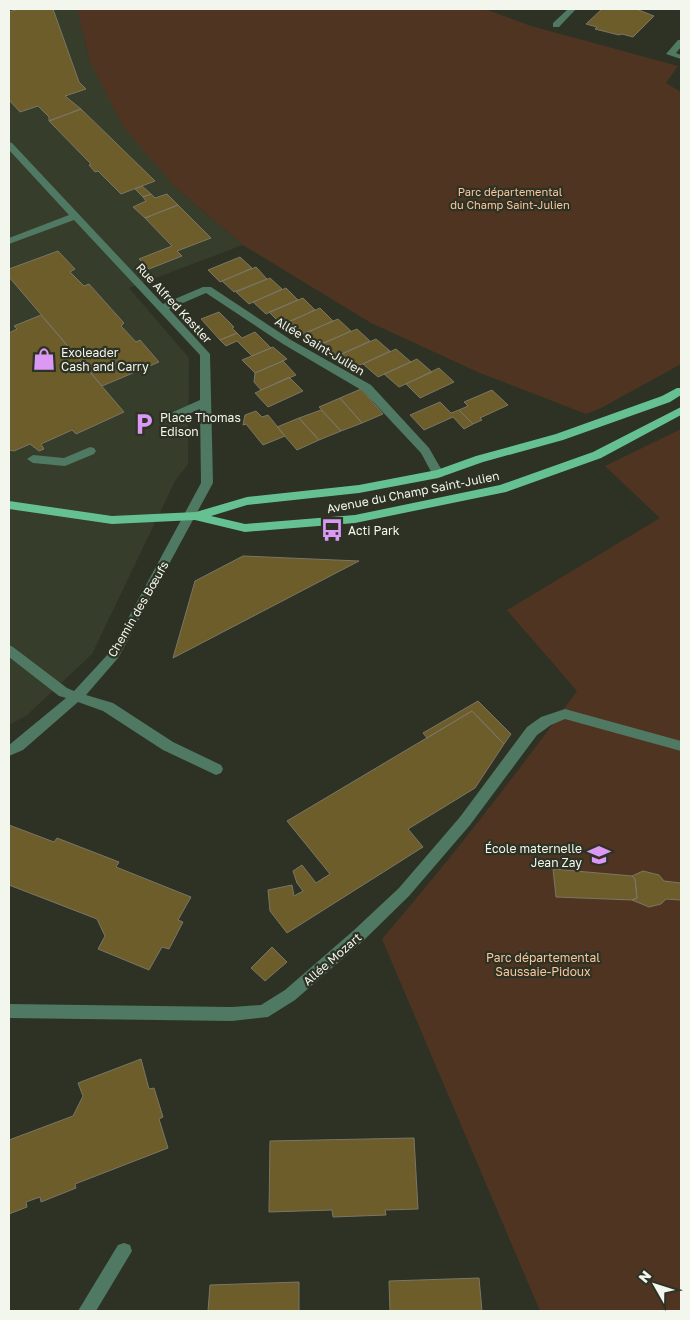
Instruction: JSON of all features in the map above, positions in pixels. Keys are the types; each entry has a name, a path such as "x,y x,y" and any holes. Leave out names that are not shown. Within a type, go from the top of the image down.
{"main road":[{"name":"Avenue du Champ Saint-Julien","path":"191,517 247,501 360,489 438,474 559,437 666,399 681,391"},
{"name":"Avenue du Champ Saint-Julien","path":"9,505 112,520 191,517 245,528 331,522 502,489 597,455 681,411"}],"street":[{"path":"556,25 572,9"},
{"path":"681,42 670,54 681,57"},
{"name":"Rue Alfred Kastler","path":"9,145 205,354 207,483 191,517"},
{"path":"9,241 75,216"},
{"name":"Allée Saint-Julien","path":"162,308 207,289 287,342 367,388 416,439 438,474"},
{"path":"177,415 206,402"},
{"path":"33,459 65,462 90,452"},
{"name":"Chemin des Bœufs","path":"9,751 18,746 76,696 114,655 191,517"},
{"path":"9,650 63,692 108,707 168,746 216,769"},
{"name":"Allée Mozart","path":"9,1011 232,1014 263,1012 296,990 358,936 404,892 465,821 532,731 546,721 565,714 681,746"},
{"path":"86,1311 124,1250"}],"shaded area":[{"path":"9,9 77,9 90,62 174,186 243,245 129,288 189,358 188,464 175,481 92,654 26,716 9,725"}],"green space":[{"name":"Parc départemental du Champ Saint-Julien","path":"77,9 485,9 531,26 678,66 666,83 681,92 681,364 601,408 586,414 480,373 371,323 243,245 174,186 123,126 90,62"},
{"name":"Parc départemental Saussaie-Pidoux","path":"681,429 681,1311 540,1311 382,939 482,817 577,691 507,610 660,518 605,466"}],"building":[{"path":"19,9 53,9 79,82 86,89 65,96 81,109 49,121 49,117 38,106 20,112 9,100 9,12"},
{"path":"602,9 636,9 654,16 633,37 595,29 597,27 586,24"},
{"path":"81,109 155,181 121,194 98,171 95,172 89,165 91,164 49,121"},
{"path":"142,186 151,194 143,197 135,189"},
{"path":"151,194 155,198 167,194 178,205 145,218 133,207 146,201 143,197"},
{"path":"178,205 211,238 177,251 182,256 149,269 139,259 172,246 145,218"},
{"path":"58,251 75,269 70,272 84,286 89,284 124,323 121,326 136,342 140,340 159,362 102,386 9,277 9,269"},
{"path":"240,257 252,268 220,282 208,270"},
{"path":"256,267 267,279 234,292 222,281"},
{"path":"270,278 282,289 249,304 236,292"},
{"path":"286,288 298,300 266,314 253,302"},
{"path":"303,298 315,310 282,325 269,312"},
{"path":"320,308 333,321 299,336 286,323"},
{"path":"219,312 234,327 232,328 237,333 220,340 201,319"},
{"name":"Exoleader Cash and Carry","path":"41,315 124,412 76,434 72,430 41,444 44,449 39,451 30,444 14,451 9,450 9,333 17,329 14,326"},
{"path":"338,319 351,331 318,346 305,333"},
{"path":"357,329 370,341 337,356 323,343"},
{"path":"255,332 271,348 252,356 237,341 226,346 220,340 237,333 242,338"},
{"path":"376,339 390,351 356,367 342,354"},
{"path":"273,347 287,359 255,373 242,360"},
{"path":"396,349 411,362 378,377 363,364"},
{"path":"417,359 432,372 399,387 384,374"},
{"path":"283,361 296,375 261,390 254,382 255,373"},
{"path":"439,368 454,382 420,398 406,384"},
{"path":"289,377 303,391 268,407 255,393"},
{"path":"361,389 383,414 362,423 340,398"},
{"path":"492,390 508,405 480,418 482,420 473,424 459,410 468,406 464,402"},
{"path":"340,398 362,423 341,431 319,407"},
{"path":"440,402 451,413 459,410 473,424 464,429 453,417 424,430 410,415"},
{"path":"321,410 341,431 319,440 299,418"},
{"path":"256,411 262,417 268,415 285,436 263,445 246,424 243,425 245,415"},
{"path":"299,418 319,440 297,450 277,427"},
{"path":"243,556 359,561 173,658 195,581"},
{"path":"478,701 511,734 504,744 472,711 427,738 423,733"},
{"path":"472,711 504,744 475,788 408,829 423,847 287,933 270,911 268,890 292,885 294,896 303,891 297,883 293,871 302,865 316,883 330,874 287,821"},
{"path":"9,825 54,842 57,838 119,862 116,867 191,897 178,920 183,922 169,949 162,947 149,970 98,949 105,936 97,919 9,885"},
{"path":"553,869 632,876 635,879 637,898 632,900 556,897"},
{"path":"643,871 659,875 664,881 681,883 681,900 666,899 661,904 649,907 632,900 637,898 635,879 632,876"},
{"path":"272,947 287,962 265,981 251,968"},
{"path":"141,1059 149,1089 154,1088 163,1117 159,1119 168,1148 75,1184 76,1188 41,1202 40,1197 26,1202 27,1207 9,1214 9,1140 73,1116 83,1096 78,1083"},
{"path":"414,1138 418,1209 385,1210 386,1215 333,1217 332,1210 269,1212 270,1141"},
{"path":"479,1278 482,1311 390,1311 389,1281"},
{"path":"299,1282 299,1311 208,1311 210,1285"}],"place":[{"name":"Exoleader Cash and Carry","path":"44,359"},
{"name":"Place Thomas Edison","path":"144,424"},
{"name":"Acti Park","path":"332,530"},
{"name":"École maternelle Jean Zay","path":"599,855"}]}
